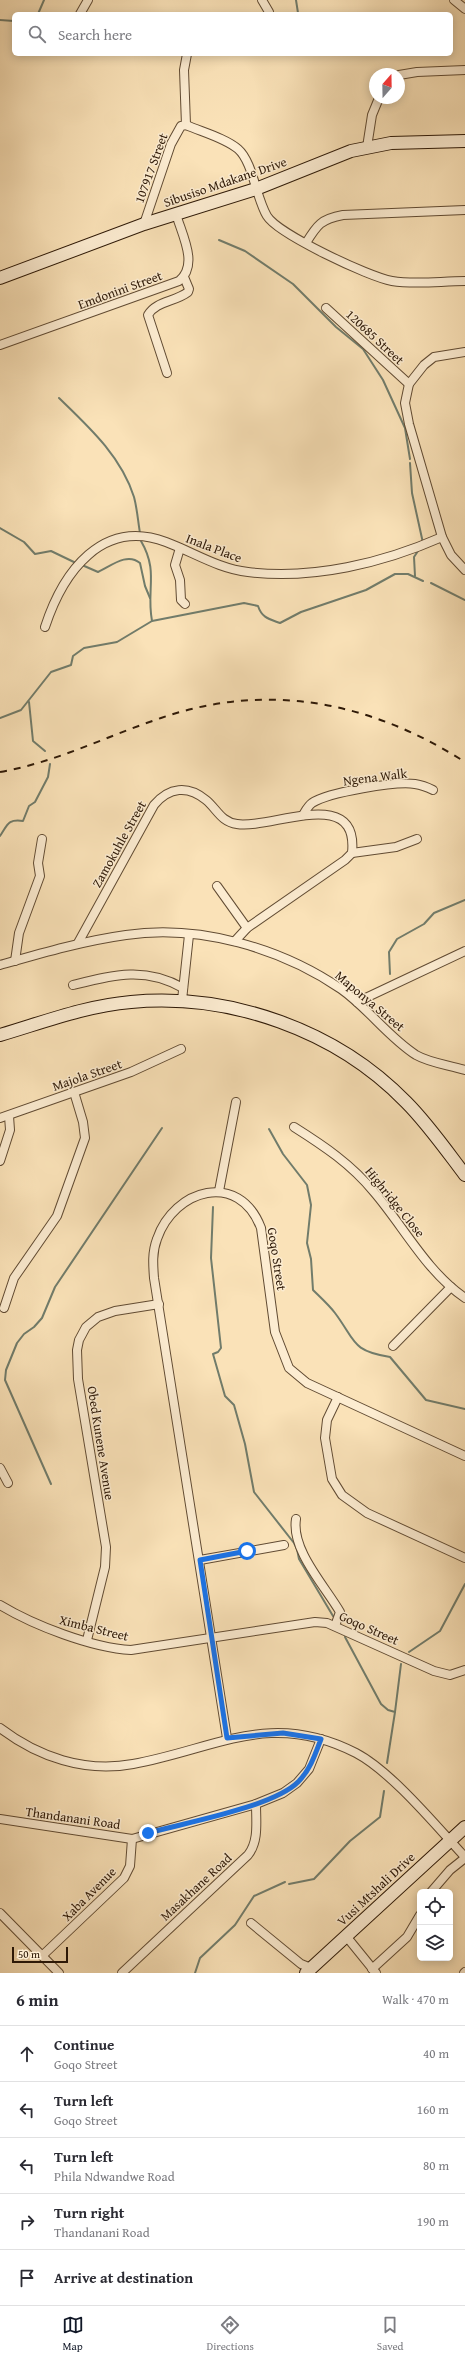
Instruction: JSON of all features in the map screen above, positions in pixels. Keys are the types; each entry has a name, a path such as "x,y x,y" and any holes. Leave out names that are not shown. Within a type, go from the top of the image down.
{"street":[{"path":"81,12 88,0"},
{"path":"262,0 269,12"},
{"path":"454,0 465,9"},
{"name":"107917 Street","path":"144,224 170,144 181,126 186,125 184,70 187,56"},
{"path":"405,75 465,70"},
{"path":"367,147 372,115 377,104"},
{"path":"186,125 238,149 242,154 267,215 272,222 306,243 366,273 385,279 400,282 465,281"},
{"name":"Sibusiso Mdakane Drive","path":"0,278 144,224 256,187 351,151 391,144 465,141"},
{"path":"306,243 319,224 329,218 342,215 465,210"},
{"path":"167,373 148,315 151,309 188,292 189,289 184,277 189,267 189,256 176,214"},
{"name":"Emdonini Street","path":"0,345 131,300 179,281 184,277"},
{"name":"120685 Street","path":"326,308 409,384"},
{"path":"465,352 434,357 417,372 409,384 405,403 409,424 442,537 452,555 465,570"},
{"name":"Inala Place","path":"45,627 59,592 84,557 106,542 127,535 152,537 240,571 290,574 338,569 414,550 442,537"},
{"path":"180,548 176,565 180,580 181,600 185,604"},
{"name":"Ngena Walk","path":"303,815 308,806 317,800 355,789 405,783 424,786 433,790"},
{"name":"Zamokuhle Street","path":"78,943 154,805 164,795 175,790 187,790 207,801 219,815 235,824 251,825 303,815 323,814 336,817 342,820 351,836 352,853"},
{"path":"15,961 19,933 40,881 38,863 42,839"},
{"path":"235,941 247,928 352,853 396,847 417,839"},
{"path":"217,886 247,928"},
{"name":"Maponya Street","path":"0,965 78,943 128,934 160,932 235,941 286,959 310,970 343,990 417,1055 465,1070"},
{"path":"182,1000 189,935"},
{"path":"357,1002 465,951"},
{"path":"73,985 107,977 142,974 163,978 183,988"},
{"path":"0,1035 90,1008 131,1002 182,1000 230,1007 273,1019 300,1029 347,1054 375,1074 406,1101 424,1120 465,1175"},
{"name":"Majola Street","path":"0,1118 131,1072 181,1049"},
{"path":"4,1308 14,1278 57,1216 85,1138 83,1122 74,1092"},
{"path":"227,1738 200,1560 154,1278 154,1252 163,1226 168,1217 186,1200 197,1195 219,1191 236,1102"},
{"path":"0,1161 10,1130 9,1116"},
{"name":"Highridge Close","path":"294,1127 348,1163 375,1192 407,1236 451,1287 465,1298"},
{"name":"Goqo Street","path":"219,1191 238,1199 247,1205 258,1220 275,1332 285,1362 297,1375 307,1383 465,1456"},
{"path":"393,1346 451,1287"},
{"name":"Obed Kunene Avenue","path":"87,1640 105,1567 106,1547 78,1379 77,1350 79,1340 86,1327 98,1317 115,1311 159,1304"},
{"path":"338,1397 327,1420 325,1438 332,1479 342,1495 367,1513 465,1558"},
{"path":"0,1468 8,1483"},
{"path":"296,1519 294,1530 304,1556 340,1612 335,1626"},
{"path":"200,1560 284,1545"},
{"name":"Ximba Street","path":"0,1605 32,1623 87,1640 131,1650 212,1637"},
{"name":"Goqo Street","path":"212,1637 315,1622 335,1626 434,1672 450,1675 465,1670"},
{"path":"0,1728 34,1750 67,1762 101,1766 132,1764 227,1738 283,1733 321,1739 342,1747 368,1761 396,1785 465,1858 443,1877 434,1889"},
{"name":"Thandanani Road","path":"0,1819 132,1839 256,1804 283,1793 297,1783 309,1769 321,1739"},
{"name":"Masakhane Road","path":"122,1973 248,1855 256,1836 256,1804"},
{"name":"Vusi Mtshali Drive","path":"309,1971 465,1827"},
{"name":"Xaba Avenue","path":"43,1955 124,1878 130,1866 132,1839"},
{"path":"0,1913 43,1955 59,1973"},
{"path":"346,1936 374,1971 407,1937 417,1920"},
{"path":"251,1923 309,1971"}],"waterway":[{"path":"39,12 44,0"},
{"path":"296,0 298,12"},
{"path":"0,20 12,21"},
{"path":"219,240 245,251 293,284 336,327 363,349 383,380 405,428 410,459"},
{"path":"59,398 103,443 121,468 134,497 140,533"},
{"path":"410,463 412,493 423,543"},
{"path":"0,528 24,542 35,554 51,551 78,564"},
{"path":"141,541 146,552 151,571 150,599 152,621"},
{"path":"415,576 414,557 418,551"},
{"path":"82,565 98,572 124,559 135,560 140,563 145,586 150,598"},
{"path":"0,718 21,710 51,672 71,665 73,656 84,648 117,642 152,621 244,603 258,606 264,616 280,623 301,612 366,590 395,574 408,574 423,581"},
{"path":"431,583 465,600"},
{"path":"29,702 33,741 45,751"},
{"path":"0,836 9,823 14,821 23,821 29,806 35,802 48,777 50,764"},
{"path":"390,974 389,952 397,939 424,924 434,913 465,900"},
{"path":"51,1484 5,1380 6,1370 17,1343 24,1334 34,1327 42,1318 55,1287 162,1128"},
{"path":"269,1129 283,1154 307,1185 311,1205 307,1243 311,1259 313,1290 333,1310 351,1338 361,1348 377,1355 390,1357 426,1400 465,1409"},
{"path":"213,1207 211,1258 221,1348 218,1352 213,1354 225,1396 234,1405 245,1444 254,1492 294,1543 299,1559 333,1616"},
{"path":"409,1652 440,1631 465,1584"},
{"path":"345,1637 381,1704 388,1710 395,1712 387,1763"},
{"path":"395,1712 401,1664"},
{"path":"289,1884 314,1879 350,1841 380,1817 384,1791"},
{"path":"195,1973 200,1958 235,1925 254,1896 285,1882"}],"railway":[{"path":"0,772 42,762 161,718 201,707 240,701 279,700 318,704 356,712 393,725 429,741 465,762"}],"route":[{"path":"148,1833 274,1798 297,1783 309,1769 314,1759 321,1739 300,1734 283,1733 256,1734 227,1738 200,1560 247,1551"}]}
